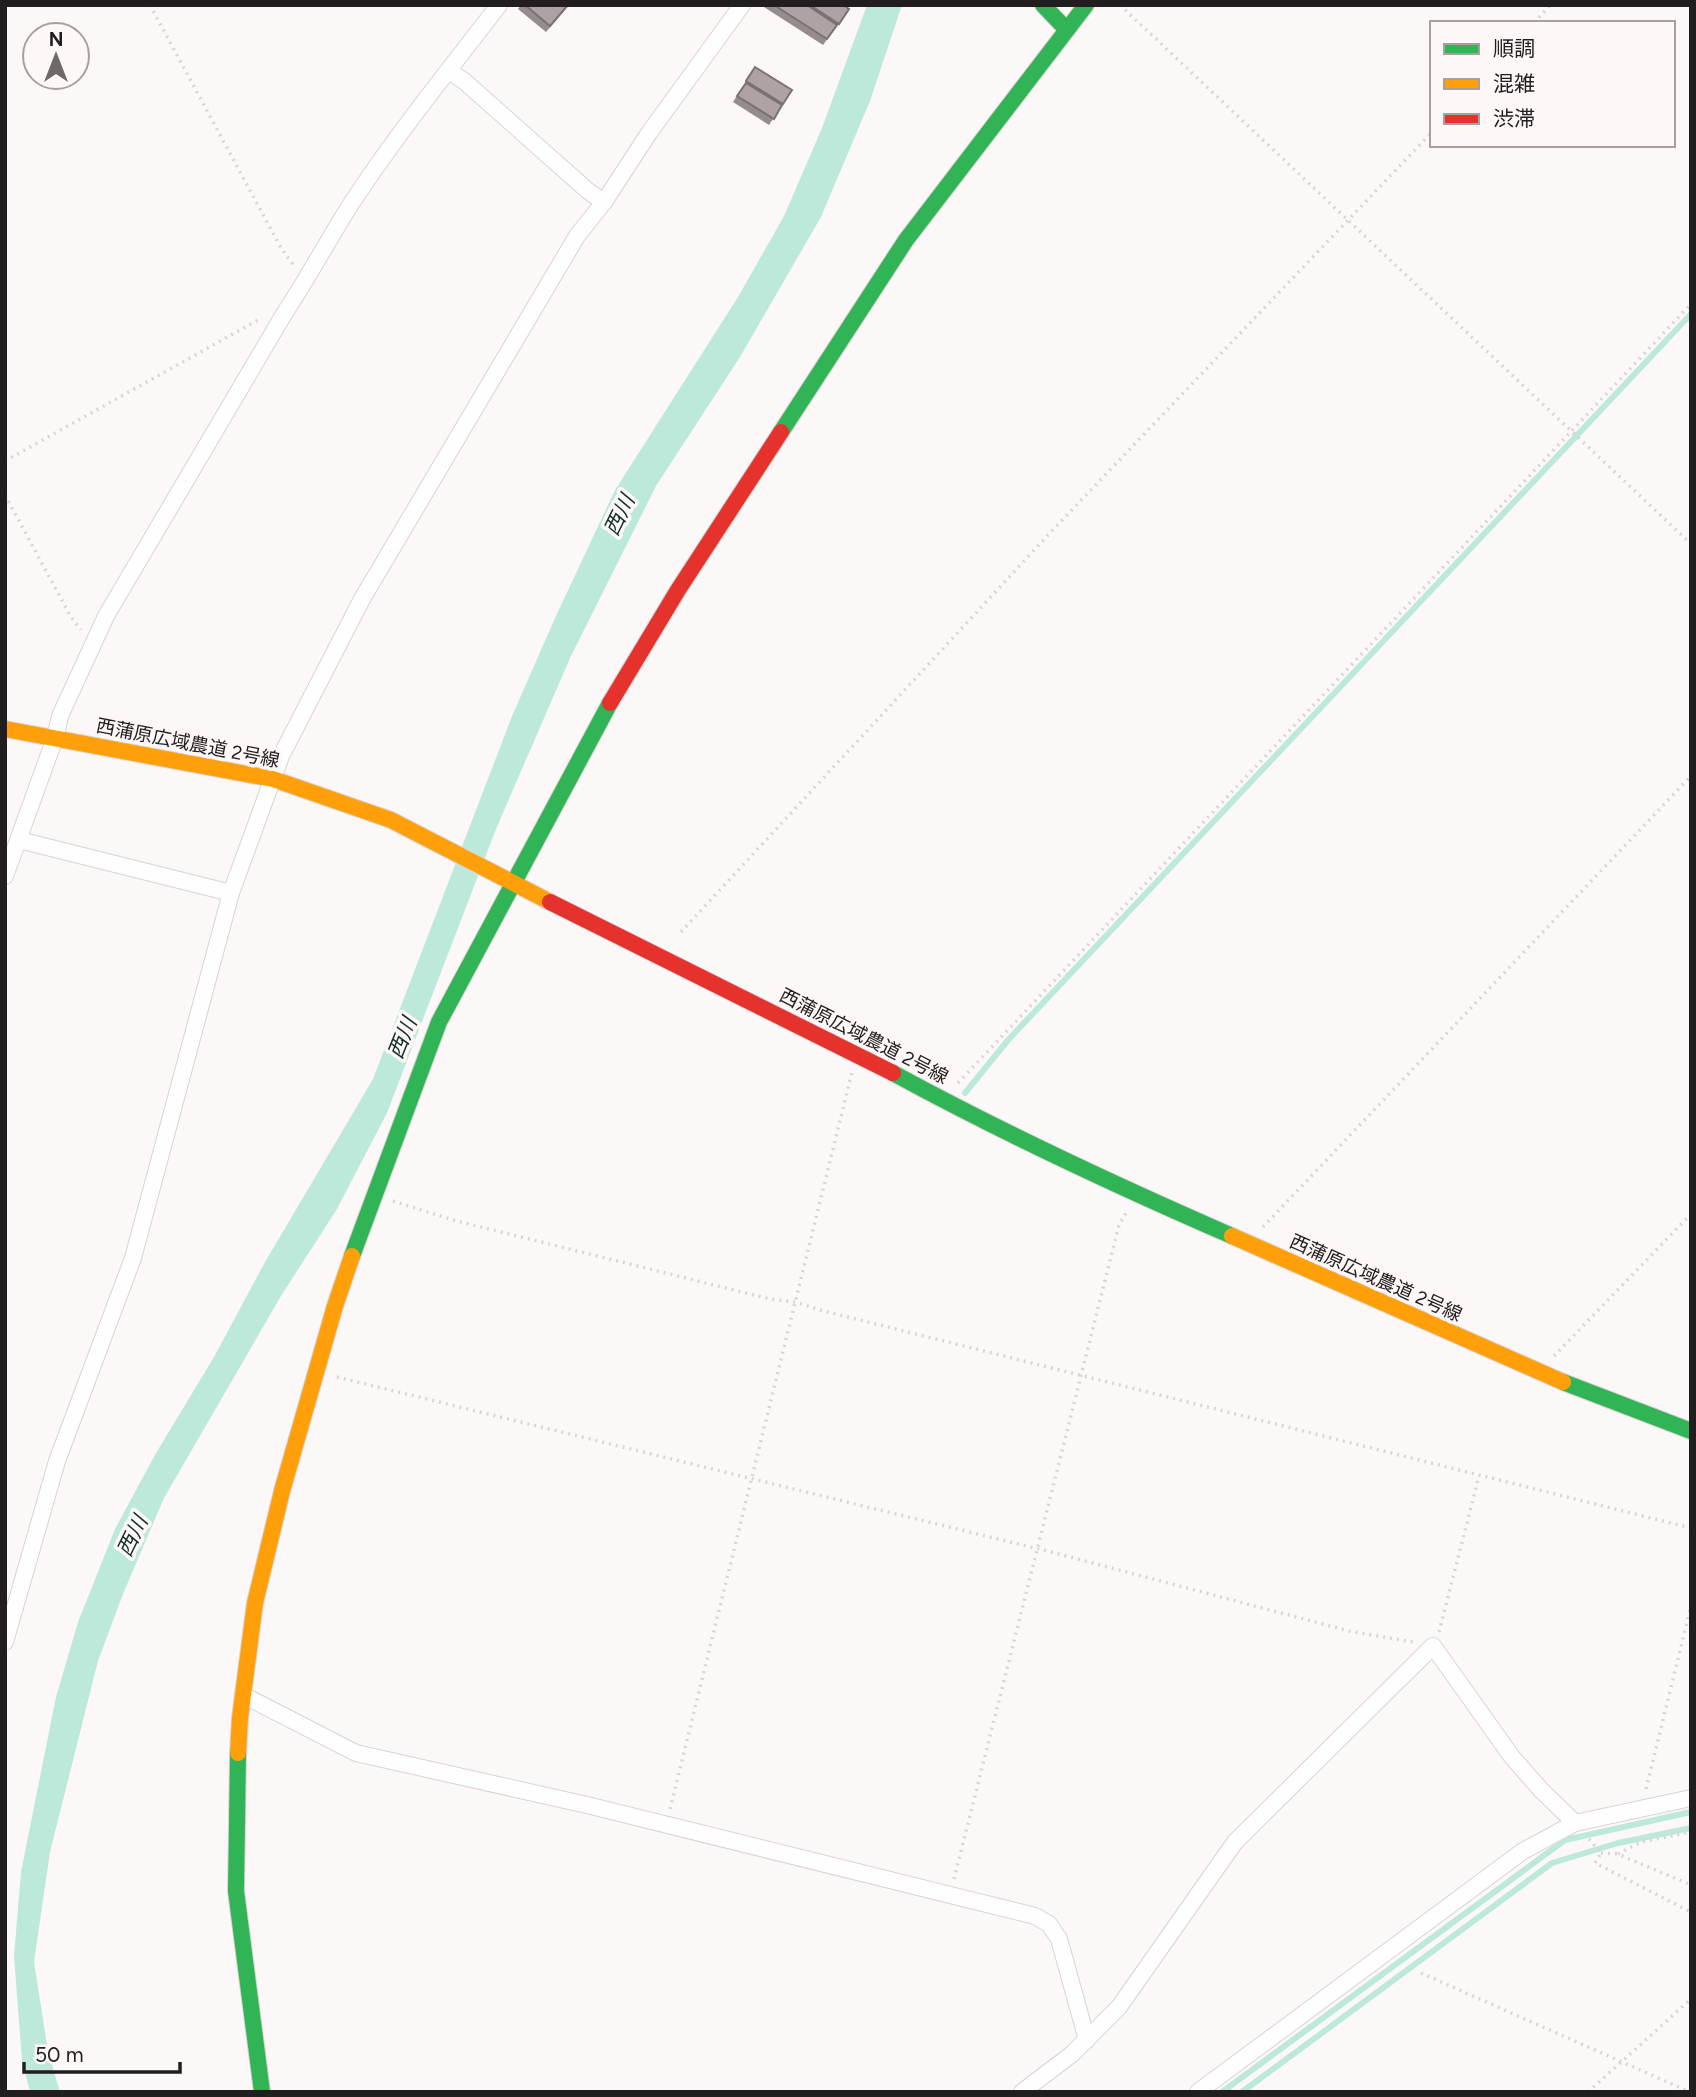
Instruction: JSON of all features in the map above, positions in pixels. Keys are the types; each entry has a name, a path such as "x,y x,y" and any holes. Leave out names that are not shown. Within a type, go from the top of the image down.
{"street":[{"path":"5,876 55,738 60,716 106,616 352,203 499,5"},
{"path":"5,1642 57,1461 133,1258 232,893 281,756 362,599 577,236 604,202 649,133 742,5"},
{"path":"1043,5 1066,29"},
{"path":"262,2092 236,1891 236,1788 243,1695 255,1603 282,1491 318,1373 335,1306 439,1022 622,680 779,433 906,240 1086,5"},
{"path":"449,71 604,202"},
{"name":"西蒲原広域農道 2号線","path":"5,729 273,779 411,829 660,958 859,1054 943,1100 1136,1194 1538,1373 1691,1432"},
{"path":"19,840 232,893"},
{"path":"1022,2092 1087,2040 1119,2007 1235,1842 1433,1646 1512,1757 1575,1823"},
{"path":"243,1695 356,1753 665,1825 1035,1916 1049,1924 1059,1939 1087,2040"},
{"path":"1198,2092 1523,1851 1575,1823 1691,1798"}],"path":[{"path":"150,5 281,248 306,281"},
{"path":"1120,5 1691,544"},
{"path":"1536,21 1550,5"},
{"path":"681,932 1055,527 1430,134"},
{"path":"943,1100 1691,304"},
{"path":"5,461 257,320 284,314"},
{"path":"5,495 71,617 93,645"},
{"path":"1247,1244 1691,776"},
{"path":"665,1825 852,1073 859,1054"},
{"path":"950,1895 1119,1225 1136,1194"},
{"path":"374,1195 453,1220 771,1299 795,1302 1691,1528"},
{"path":"1538,1373 1691,1214"},
{"path":"318,1373 1055,1553 1349,1630 1433,1646 1441,1628 1479,1476"},
{"path":"1642,1808 1691,1606"},
{"path":"1575,1823 1601,1853 1618,1854 1691,1885"},
{"path":"1618,1854 1641,1842 1691,1832"},
{"path":"1601,1853 1595,1863 1691,1912"},
{"path":"1421,1973 1690,2092"},
{"path":"1587,2092 1691,1999"}],"water":[{"name":"西川","path":"867,5 902,5 870,101 821,217 740,357 656,486 571,656 496,829 387,1113 337,1209 281,1296 164,1498 123,1594 98,1661 50,1852 34,1962 48,2051 60,2092 30,2092 22,2061 14,1956 21,1872 56,1697 78,1622 115,1529 265,1262 373,1079 512,716 555,618 615,490 738,297 784,216 822,128"}],"building":[{"path":"525,5 568,5 550,26"},
{"path":"774,5 807,5 837,25 827,39"},
{"path":"810,5 843,5 849,9 839,24"},
{"path":"755,67 792,90 783,104 746,81"},
{"path":"746,83 782,105 774,119 737,96"}],"waterway":[{"path":"965,1093 1008,1040 1691,314"},
{"path":"1222,2092 1565,1840 1691,1812"},
{"path":"1242,2092 1552,1863 1618,1843 1691,1828"}],"traffic: fast":[{"path":"1043,5 1066,29"},
{"path":"781,432 906,240 1086,5"},
{"path":"352,1256 439,1022 610,703"},
{"path":"893,1073 1061,1158 1232,1236"},
{"path":"1563,1382 1691,1431"},
{"path":"238,1753 236,1891 262,2092"}],"traffic: slow":[{"path":"5,729 273,779 391,820 550,902"},
{"path":"1232,1236 1563,1382"},
{"path":"238,1753 255,1603 282,1491 352,1256"}],"traffic: jam":[{"path":"610,703 678,590 781,432"},
{"path":"550,902 893,1073"}]}
